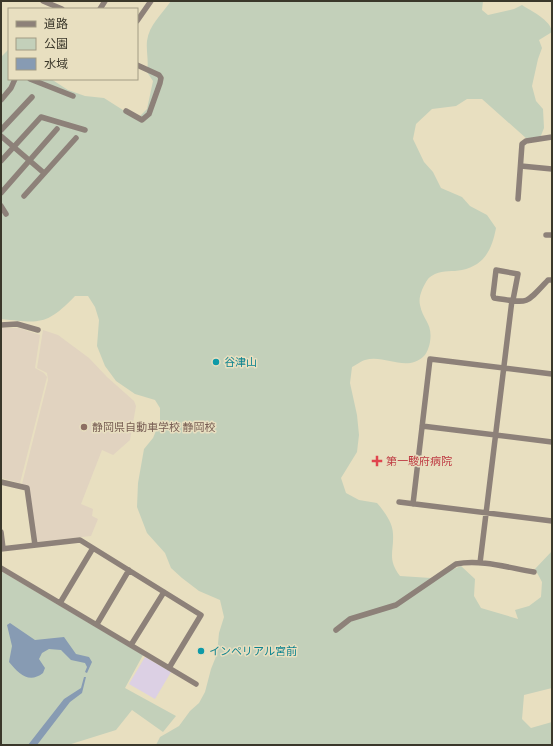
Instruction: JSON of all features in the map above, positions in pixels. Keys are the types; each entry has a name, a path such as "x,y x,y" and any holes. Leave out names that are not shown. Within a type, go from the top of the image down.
{"street":[{"path":"138,20 151,1"},
{"path":"46,2 60,8"},
{"path":"126,110 142,120 149,114 160,83 161,78 159,75 138,66"},
{"path":"1,100 11,88 15,80"},
{"path":"33,80 73,96"},
{"path":"1,130 32,97"},
{"path":"1,161 41,117 85,130"},
{"path":"1,192 57,129"},
{"path":"1,136 44,173"},
{"path":"518,198 522,144 526,141 552,137"},
{"path":"24,196 76,138"},
{"path":"521,166 552,169"},
{"path":"1,206 6,214"},
{"path":"480,563 512,300 518,274 496,270 494,298 512,300 528,301 548,280 552,280"},
{"path":"1,325 17,324 38,330"},
{"path":"413,504 430,359 552,374"},
{"path":"422,426 552,442"},
{"path":"1,482 27,488 35,545"},
{"path":"399,502 552,522"},
{"path":"1,532 2,548 80,540 201,615 169,668"},
{"path":"60,603 93,548"},
{"path":"336,630 350,619 396,605 456,564 466,562 480,563 534,572"},
{"path":"1,568 196,684"},
{"path":"97,624 129,570"},
{"path":"131,645 164,592"}],"shaded area":[{"path":"1,328 19,328 40,335 35,368 44,373 47,377 20,483 1,478"},
{"name":"静岡県自動車学校 静岡校","path":"43,330 58,335 89,358 107,377 134,401 136,406 130,440 113,455 102,450 81,504 93,509 92,516 98,519 91,536 37,542 28,486 22,484 48,380 47,373 37,368"},
{"path":"145,657 171,672 155,699 129,684"}],"green space":[{"path":"171,1 483,1 482,10 488,15 514,9 522,5 540,16 551,28 552,32 539,40 542,48 532,86 536,101 543,109 544,128 540,138 527,139 482,99 467,99 456,106 432,109 416,124 413,139 424,162 433,172 441,188 462,197 470,206 487,215 496,228 490,249 482,260 470,268 435,274 428,278 424,285 420,295 421,310 429,326 431,336 424,356 417,361 410,363 373,359 363,361 352,367 350,383 357,415 359,435 357,452 341,478 346,493 359,500 377,503 388,517 393,530 392,560 400,576 431,578 461,566 475,579 474,596 481,608 518,619 515,610 529,606 541,597 542,582 535,569 552,551 552,688 524,695 522,719 531,728 552,722 552,745 156,745 160,737 179,726 190,711 199,703 205,692 211,669 217,654 219,633 224,617 220,600 199,591 171,568 165,553 147,533 137,507 138,483 144,449 153,438 160,421 160,408 155,400 135,394 116,381 105,366 97,346 99,320 95,307 88,296 75,296 57,313 42,320 25,321 1,319 1,57 8,50 8,80 53,80 68,90 85,96 104,98 137,119 147,109 153,81 147,72 147,41 150,30"},
{"path":"1,571 143,655 125,688 176,716 163,732 132,710 116,730 68,745 1,745"}],"water":[{"path":"10,623 35,640 64,637 76,654 89,657 92,662 87,673 85,672 87,667 85,663 71,660 61,650 49,649 42,653 39,659 45,668 43,673 33,678 20,674 9,662 12,646 7,625"},
{"path":"84,677 86,677 82,693 70,702 37,745 28,745 64,699 81,688"}],"place":[{"name":"谷津山","path":"216,362"},
{"name":"静岡県自動車学校 静岡校","path":"84,427"},
{"name":"第一駿府病院","path":"377,461"},
{"name":"インペリアル宮前","path":"201,651"}]}
